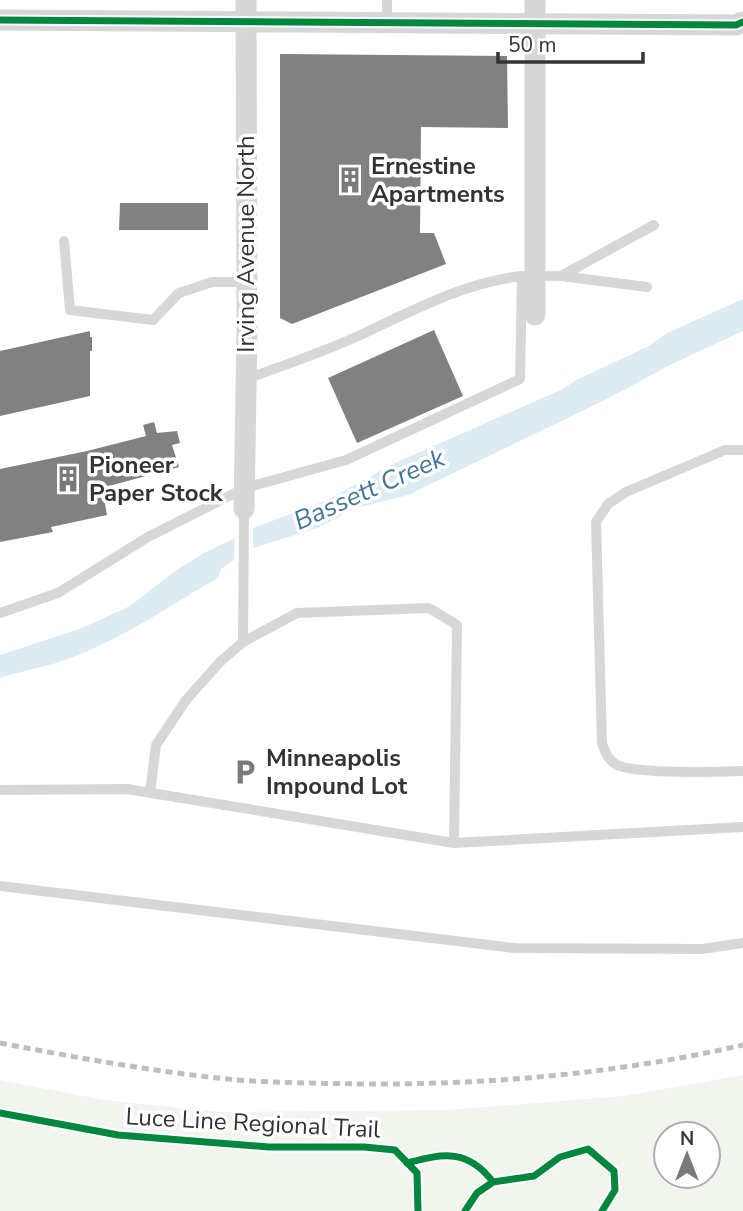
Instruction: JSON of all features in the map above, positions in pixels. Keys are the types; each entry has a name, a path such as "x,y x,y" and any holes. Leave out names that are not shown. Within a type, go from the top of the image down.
{"street":[{"path":"535,0 529,276 535,315"},
{"path":"0,20 246,11 387,23 736,25 743,22"},
{"name":"Irving Avenue North","path":"244,505 246,11"}],"lane":[{"path":"387,0 387,23"},
{"path":"561,276 654,225"},
{"path":"64,241 71,310 153,320 179,293 212,282 247,282"},
{"path":"0,613 58,593 148,537 244,505 520,379 529,276"},
{"path":"246,379 343,343 454,292 500,279 561,276 647,287"},
{"path":"743,450 725,450 626,492 608,504 596,522 602,743 607,756 616,765 631,769 743,771"},
{"name":"Irving Avenue North","path":"243,642 244,505"},
{"path":"150,793 156,745 186,700 220,662 243,642 297,613 429,608 457,625 454,843"},
{"path":"0,790 127,789 454,843 743,827"},
{"path":"0,886 514,948 702,948 743,943"}],"shaded area":[{"path":"743,1075 743,1211 0,1211 0,1080 104,1100 220,1112 447,1110 624,1096"}],"water":[{"name":"Bassett Creek","path":"743,299 743,331 408,495 356,508 317,528 253,548 253,528 325,501 395,463 563,389 576,380 649,346 667,333"},
{"path":"235,538 234,560 221,569 218,578 161,612 83,653 0,678 0,655 82,628 130,606 175,571"}],"building":[{"name":"Ernestine Apartments","path":"280,54 507,56 508,128 421,127 420,233 434,233 446,264 292,324 280,318"},
{"path":"120,203 208,203 208,230 119,230"},
{"path":"434,330 463,396 357,443 328,378"},
{"path":"90,331 90,396 0,416 0,351"},
{"name":"Pioneer Paper Stock","path":"154,422 157,433 177,431 180,443 172,445 179,467 98,489 99,495 103,493 107,515 51,527 53,532 0,542 0,469 146,436 143,425"}],"railway":[{"path":"0,1043 206,1077 267,1082 358,1084 552,1076 648,1063 743,1045"}],"cycle path":[{"path":"0,20 736,25 743,22"},
{"name":"Luce Line Regional Trail","path":"0,1113 118,1135 269,1147 364,1147 395,1150 417,1173 418,1211"},
{"path":"465,1211 477,1193 493,1182 534,1176 560,1157 588,1149 614,1171 615,1190 602,1211"},
{"path":"407,1163 433,1157 454,1156 474,1164 493,1182"}],"place":[{"name":"Ernestine Apartments","path":"350,180"},
{"name":"Pioneer Paper Stock","path":"68,479"},
{"name":"Minneapolis Impound Lot","path":"245,772"}]}
